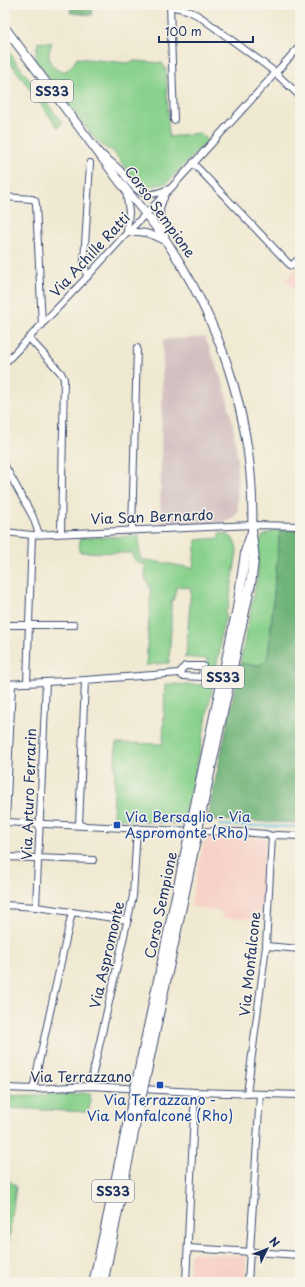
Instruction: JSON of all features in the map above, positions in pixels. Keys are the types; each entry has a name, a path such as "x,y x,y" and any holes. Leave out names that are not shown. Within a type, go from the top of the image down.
{"highway":[{"name":"Corso Sempione","path":"94,1282 140,1082 196,821 251,581 254,555 252,529"},
{"name":"Corso Sempione","path":"103,1282 136,1100"}],"main road":[{"name":"Corso Sempione","path":"5,28 167,241 197,293 227,362 242,421 250,468 253,501 252,529"}],"street":[{"path":"174,120 170,5 192,12 275,73 300,96"},
{"name":"Via Achille Ratti","path":"5,363 171,188 300,46"},
{"path":"99,153 120,170 141,192 153,194 171,188"},
{"path":"87,277 84,262 90,163"},
{"path":"193,163 291,266 300,258"},
{"path":"167,241 159,212 160,204 171,188"},
{"path":"126,189 129,212 127,233 141,232 167,241"},
{"path":"5,197 35,200 42,325"},
{"path":"29,338 61,372 64,379 61,533"},
{"path":"132,530 137,348"},
{"path":"5,466 33,517 35,535 27,683"},
{"name":"Via San Bernardo","path":"5,532 35,535 132,530 252,529 300,526"},
{"path":"5,624 74,625"},
{"path":"5,684 180,673"},
{"path":"79,825 85,680"},
{"name":"Via Arturo Ferrarin","path":"36,907 46,682"},
{"path":"12,684 5,822 258,833 272,836 300,836"},
{"name":"Via Aspromonte","path":"90,1086 133,896 138,828"},
{"name":"Via Monfalcone","path":"248,1094 266,946 272,836"},
{"path":"5,857 93,860"},
{"path":"5,905 36,907 128,920"},
{"path":"33,1089 72,912"},
{"path":"266,946 300,950"},
{"name":"Via Terrazzano","path":"5,1088 33,1089 90,1086 195,1092 300,1095"},
{"path":"186,1282 195,1092"},
{"path":"248,1282 260,1094"},
{"path":"188,1248 300,1255"}],"shaded area":[{"path":"300,266 300,297 285,279"},
{"path":"205,337 224,386 233,425 237,458 238,511 232,519 223,523 160,525 163,340"},
{"path":"205,836 263,838 266,841 261,919 222,918 221,912 190,906"},
{"path":"194,1253 244,1256 246,1259 245,1282 189,1282 190,1257"}],"green space":[{"path":"71,5 93,5 92,15 70,13"},
{"path":"38,42 52,43 49,53 51,64 58,71 62,72 68,70 77,58 127,63 135,61 162,63 166,69 169,137 199,133 208,140 167,183 149,187 142,186 136,181 112,150 107,149 94,138 35,60"},
{"path":"5,47 62,123 58,128 5,55"},
{"path":"280,529 268,657 260,665 240,664 258,572 258,543 264,535"},
{"path":"280,529 300,529 300,823 207,820 240,664 260,665 268,657"},
{"path":"219,533 227,534 234,540 237,551 228,609 225,612 226,616 219,642 221,643 200,751 183,825 113,818 116,743 163,744 165,684 206,685 207,659 184,657 186,656 191,588 177,586 173,601 171,601 169,663 146,665 151,590 145,577 146,565 137,563 133,557 133,553 79,552 80,538 139,536 140,559 193,568 196,540 219,538"},
{"path":"90,1093 91,1100 88,1112 5,1108 5,1096"},
{"path":"5,1178 16,1186 5,1270"}],"waterway":[{"path":"219,825 300,827"}],"place":[{"name":"Via Bersaglio - Via Aspromonte (Rho)","path":"117,825"},
{"name":"Via Terrazzano - Via Monfalcone (Rho)","path":"160,1085"}]}
